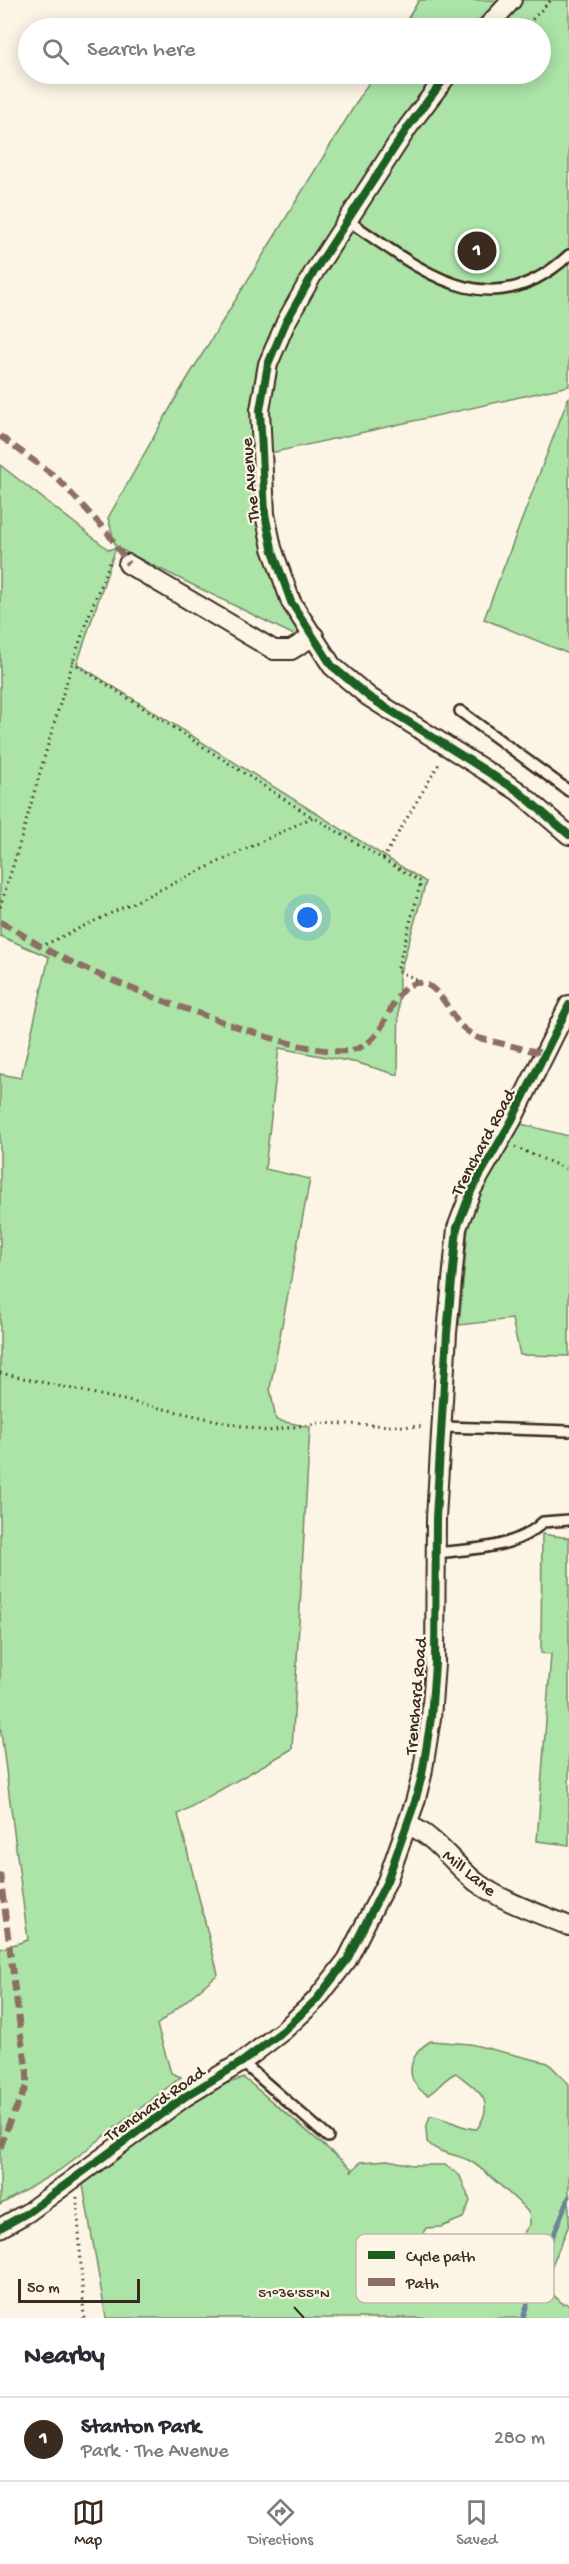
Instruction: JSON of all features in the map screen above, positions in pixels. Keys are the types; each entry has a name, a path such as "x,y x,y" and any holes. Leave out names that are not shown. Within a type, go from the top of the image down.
{"street":[{"path":"495,18 512,0"},
{"name":"The Avenue","path":"440,84 408,127 347,220 285,322 268,364 260,410 264,514 272,548 291,602 332,666 369,697 518,791 569,835"},
{"path":"120,560 274,650 291,651 314,636"},
{"name":"Trenchard Road","path":"0,2228 27,2213 78,2177 186,2096 270,2042 301,2014 347,1960 387,1881 408,1825 422,1775 431,1718 435,1664 435,1553 457,1228 469,1196 567,1015"},
{"name":"Mill Lane","path":"408,1825 428,1837 463,1871 485,1888 507,1900 569,1926"}],"lane":[{"path":"347,220 411,263 461,287 480,291 496,291 528,282 556,267 569,255"},
{"path":"460,711 569,791"},
{"path":"442,1427 569,1431"},
{"path":"435,1553 486,1547 522,1538 533,1532 543,1522 569,1520"},
{"path":"242,2062 328,2137"}],"path":[{"path":"534,18 551,0"},
{"path":"0,907 25,832 72,662 120,560"},
{"path":"72,662 313,817 421,882 397,970 414,978 418,983"},
{"path":"383,859 448,748"},
{"path":"40,947 313,817"},
{"path":"500,1139 569,1170"},
{"path":"0,1373 268,1431 319,1423 442,1427"},
{"path":"78,2177 84,2318"}],"green space":[{"path":"419,0 569,0 569,386 266,454 270,500 280,546 292,579 317,631 302,639 116,547 108,518 181,389 368,84 551,84 551,18 408,18"},
{"path":"569,396 569,654 484,619"},
{"path":"0,465 109,550 116,547 77,664 426,882 399,976 398,1075 358,1063 279,1048 265,1169 310,1179 270,1388 276,1420 310,1427 292,1749 178,1814 218,1974 157,2025 171,2073 181,2077 60,2170 0,2205 0,1949 28,1940 0,1724 0,1074 21,1078 49,957 0,936"},
{"path":"521,1124 569,1136 569,1356 520,1355 512,1319 459,1325 468,1229 477,1196"},
{"path":"542,1534 569,1538 569,1845 537,1841 551,1654 541,1653"},
{"path":"431,2041 470,2044 548,2063 569,2084 569,2225 554,2260 554,2234 523,2234 530,2224 529,2215 501,2186 470,2161 442,2152 427,2142 426,2128 430,2116 477,2129 483,2119 485,2103 478,2091 456,2073 428,2095 420,2089 412,2076 411,2068 417,2053"},
{"path":"244,2078 352,2169 351,2172 361,2162 387,2160 413,2165 445,2165 460,2176 470,2201 463,2218 441,2227 426,2228 423,2234 356,2234 356,2303 554,2303 554,2296 562,2303 569,2304 569,2318 106,2318 83,2185 210,2089"}],"waterway":[{"path":"554,2234 569,2197"},
{"path":"523,2318 528,2303"}],"marked path":[{"path":"0,436 56,477 107,532 128,564"},
{"path":"0,922 55,954 157,999 289,1043 334,1051 353,1050 367,1043 377,1033 405,988 416,983 423,983 430,986 442,998 460,1025 478,1038 546,1054"},
{"path":"0,1873 27,2070 27,2085 9,2123 0,2149"}],"cycle path":[{"path":"440,84 408,127 314,272 286,322 268,364 260,410 265,514 272,548 291,602 332,666 369,697 518,791 569,835"},
{"path":"0,2228 27,2213 186,2096 242,2062 284,2030 316,2000 347,1960 387,1881 415,1802 422,1775 431,1718 435,1664 436,1518 447,1333 457,1228 472,1189 512,1120 569,1005"}],"place":[{"name":"Stanton Park","path":"477,251"}]}
